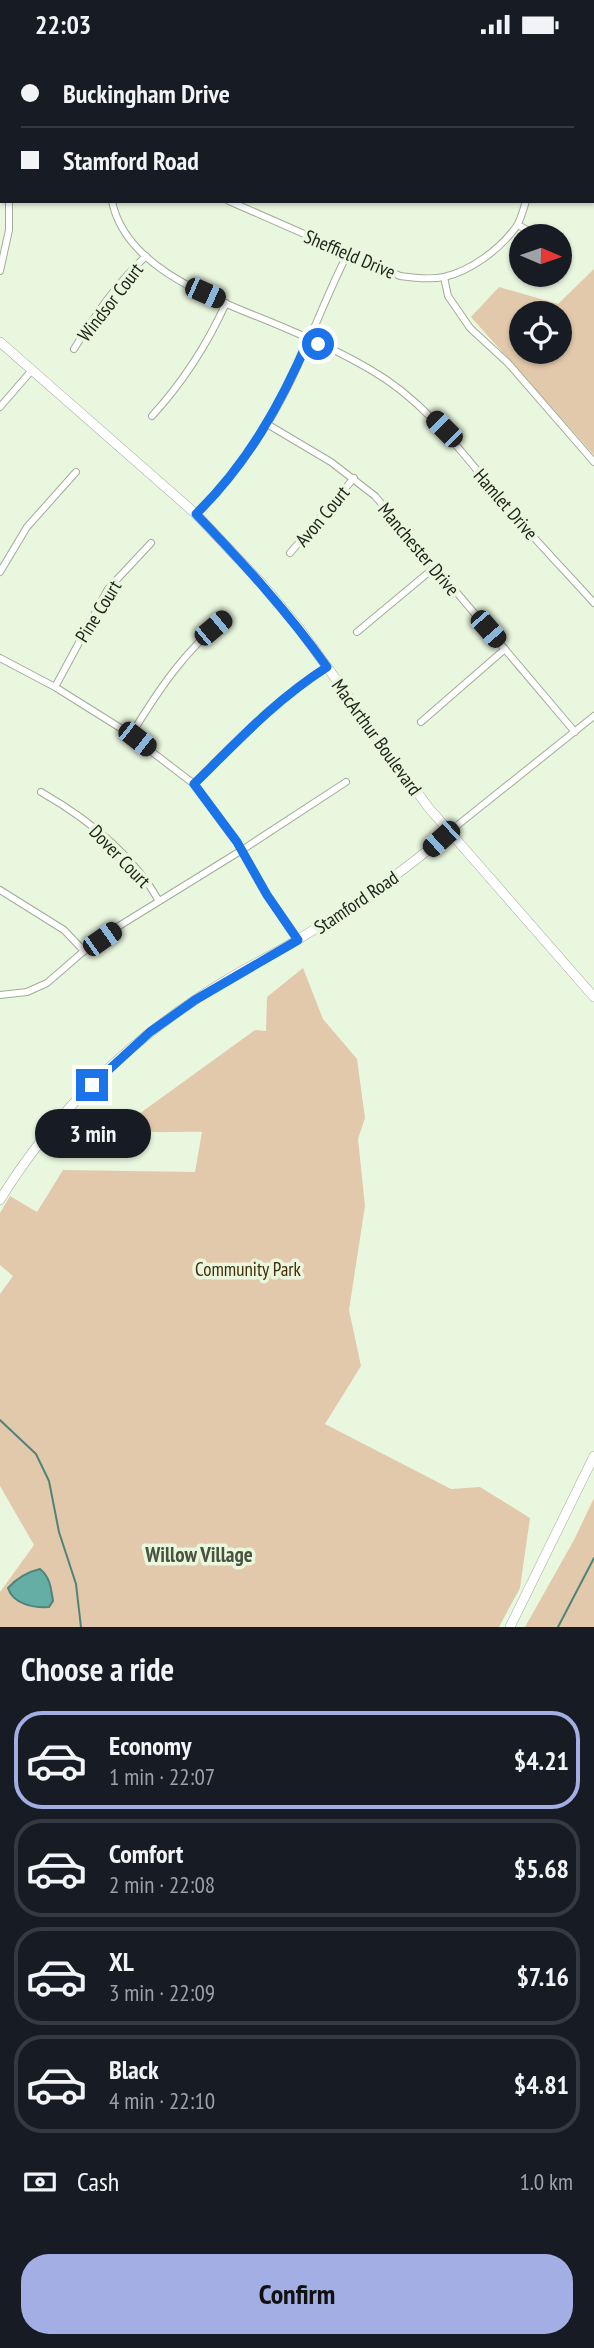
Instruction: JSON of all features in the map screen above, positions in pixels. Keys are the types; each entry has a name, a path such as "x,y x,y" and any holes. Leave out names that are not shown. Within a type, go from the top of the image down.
{"street":[{"path":"0,271 9,230 9,203"},
{"name":"Hamlet Drive","path":"113,203 125,233 163,270 185,284 309,338 370,369 420,405 444,429 509,509 594,603"},
{"name":"Sheffield Drive","path":"234,203 400,276 416,279 444,277 468,268 490,253 509,233"},
{"name":"Sheffield Drive","path":"517,224 525,203"},
{"path":"196,514 252,449 267,424 289,384 348,253"},
{"name":"Windsor Court","path":"74,349 94,316 118,285 146,256"},
{"path":"444,277 448,296 470,328 508,363 594,462"},
{"path":"152,417 204,348 226,303"},
{"name":"MacArthur Boulevard","path":"0,342 196,514 262,585 299,628 415,790 594,997"},
{"path":"0,407 32,370"},
{"name":"Manchester Drive","path":"267,424 354,478 390,513 575,733"},
{"path":"0,572 27,527 76,472"},
{"name":"Avon Court","path":"290,553 354,478"},
{"name":"Pine Court","path":"55,687 108,589 151,543"},
{"path":"357,632 435,567"},
{"path":"131,734 179,662 201,637 225,618"},
{"path":"421,722 505,649"},
{"path":"0,658 55,687 131,734 194,784 242,851 267,895 298,940"},
{"path":"194,784 258,720 327,667"},
{"name":"Stamford Road","path":"0,1200 26,1160 58,1121 92,1085 150,1032 224,981 298,940 394,877 594,716"},
{"path":"0,995 27,992 47,983 84,951 345,782"},
{"name":"Dover Court","path":"41,792 76,813 108,838 141,874 159,901"},
{"path":"0,891 64,930 84,951"},
{"path":"510,1627 594,1456"}],"green space":[{"path":"594,269 594,455 513,364 572,364 572,301 561,301"},
{"path":"499,287 548,301 509,301 509,360 471,317"},
{"name":"Community Park","path":"303,968 323,1019 357,1059 365,1118 358,1139 365,1206 349,1310 361,1366 325,1424 451,1489 480,1487 530,1518 520,1588 499,1627 0,1627 0,1592 34,1545 0,1486 0,1294 13,1276 0,1265 0,1213 10,1196 37,1212 63,1170 195,1172 202,1132 149,1132 121,1127 255,1030 266,1031 267,997"},
{"path":"594,1498 594,1627 525,1627 574,1540"}],"water":[{"path":"40,1569 51,1587 53,1601 49,1607 24,1604 14,1598 8,1588 22,1576"}],"waterway":[{"path":"0,1420 36,1454 49,1481 59,1532 76,1584 81,1627"},
{"path":"558,1627 594,1558"}],"district":[{"name":"Willow Village","path":"199,1554"}],"route":[{"path":"92,1085 150,1032 195,1000 298,940 267,895 237,842 194,784 276,704 327,667 299,628 196,514 252,449 289,384 309,338 318,344"}]}
